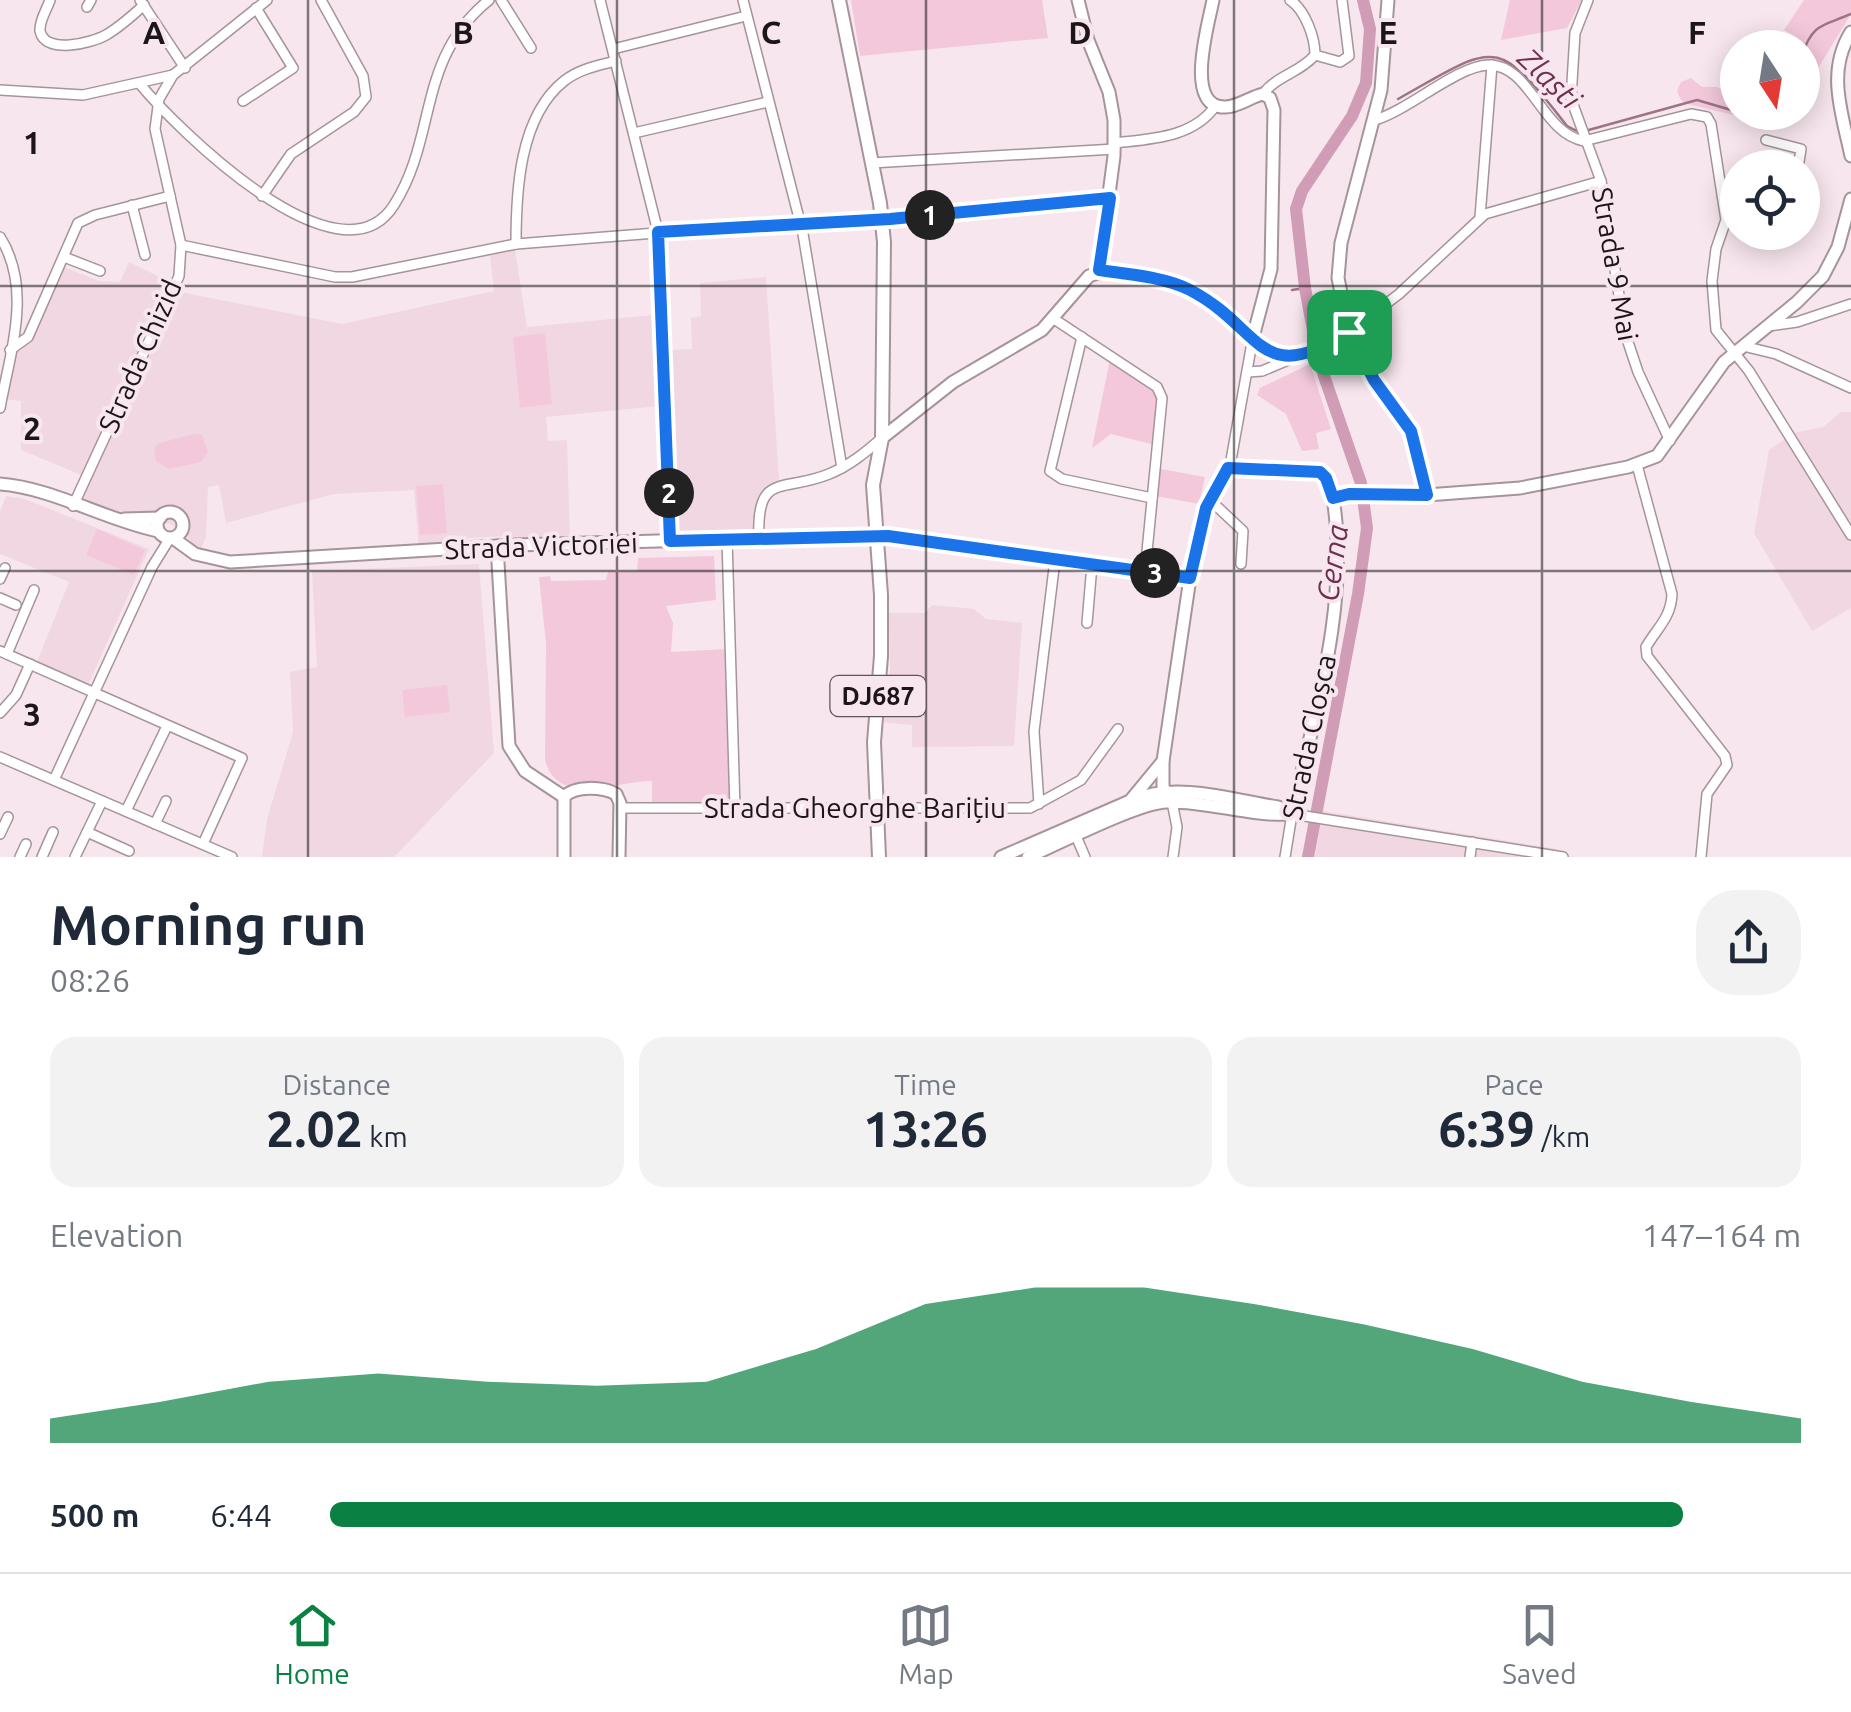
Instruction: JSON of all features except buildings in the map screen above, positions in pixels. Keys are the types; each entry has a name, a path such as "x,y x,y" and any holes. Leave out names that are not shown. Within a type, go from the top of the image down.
{"main road":[{"name":"DJ687","path":"839,0 882,219 886,308 882,438 873,475 881,656 875,732 879,857"}],"street":[{"path":"50,0 41,32 46,40 64,44 100,38 143,2 185,68"},
{"path":"0,90 72,96 174,76 267,0"},
{"path":"262,196 291,154 354,112 366,96 363,76 322,0"},
{"path":"139,84 157,105 262,196 290,214 330,228 368,226 386,216 413,164 429,94 440,66 461,28 489,0"},
{"path":"501,0 531,48"},
{"path":"600,0 658,232 670,541"},
{"path":"742,0 801,222 842,468"},
{"path":"760,538 760,504 769,492 842,468 954,382 1033,337 1099,270 1115,146 1111,100 1088,40 1078,0"},
{"path":"1213,0 1200,68 1206,95 1216,106"},
{"path":"1315,55 1340,62 1349,56 1342,0"},
{"path":"1388,0 1381,90 1338,263 1340,291 1349,332 1374,380 1411,431 1427,495"},
{"name":"Strada 9 Mai","path":"1588,0 1573,49 1570,94 1601,181 1624,333 1670,441"},
{"path":"871,163 1115,146 1172,135 1204,119 1216,106 1231,106 1263,94 1272,84 1310,62 1315,55 1312,36 1294,1"},
{"path":"243,101 294,68 256,8"},
{"path":"613,48 746,16"},
{"path":"1851,32 1836,78 1851,156"},
{"path":"516,244 516,196 524,157 546,103 568,78 616,61"},
{"path":"1375,120 1470,70 1492,65 1518,79 1564,133 1584,141 1691,114 1706,117 1720,165"},
{"path":"1480,217 1492,65"},
{"path":"157,105 174,76"},
{"path":"1173,857 1177,827 1162,779 1163,762 1190,578 1209,500 1228,468 1253,337 1270,277 1274,110 1270,98 1263,94"},
{"path":"634,133 768,102"},
{"name":"Strada Chizid","path":"73,506 174,291 181,245 157,140 157,105"},
{"path":"1766,140 1800,150"},
{"path":"1248,372 1262,371 1332,343 1349,332 1399,294 1480,217 1601,181"},
{"path":"10,350 28,336 81,221 170,196"},
{"path":"181,245 344,278 516,244 882,219 1110,198"},
{"path":"1228,468 1320,472 1333,498 1542,485 1637,465 1657,456 1670,441 1717,371 1823,276 1838,247 1851,199"},
{"path":"132,205 145,255"},
{"path":"0,236 18,279 18,307 0,408"},
{"path":"1720,242 1712,281 1713,322 1719,336 1739,349 1776,354 1851,388"},
{"path":"64,257 100,271"},
{"path":"1099,270 1188,289 1253,337 1265,351 1295,357"},
{"path":"1768,326 1796,322 1851,304"},
{"path":"1054,319 1160,393 1163,405 1144,572"},
{"path":"1756,336 1776,354"},
{"path":"1082,337 1050,470 1062,479 1152,498"},
{"path":"1739,349 1851,534"},
{"path":"1637,465 1672,594 1671,608 1646,647 1647,656 1725,756 1726,766 1707,794 1701,857"},
{"path":"0,484 30,489 167,534 54,780"},
{"name":"Strada Cloșca","path":"1285,857 1297,815 1336,605 1338,561 1333,498"},
{"path":"1209,500 1243,531 1240,564"},
{"name":"Strada Victoriei","path":"167,534 206,558 230,562 497,546 877,536 1190,578"},
{"path":"727,539 735,809"},
{"path":"497,546 509,746 525,770 564,798"},
{"path":"1039,804 1034,731 1055,560"},
{"path":"1086,622 1092,565"},
{"path":"0,579 5,568"},
{"path":"34,590 4,653 242,758 203,844"},
{"path":"0,598 16,606"},
{"path":"0,712 16,696 30,664"},
{"path":"126,812 167,726"},
{"name":"Strada Gheorghe Barițiu","path":"620,808 1030,808 1081,780 1118,729"},
{"path":"0,757 232,857"},
{"path":"1130,801 1163,762"},
{"path":"564,857 564,798 572,790 612,791 618,798 619,857"},
{"path":"1028,857 1169,797"},
{"path":"1001,857 1130,801 1169,797 1278,806 1297,815 1328,821 1563,857"},
{"path":"76,857 102,801"},
{"path":"155,824 166,802"},
{"path":"0,834 8,817"},
{"path":"42,857 53,832"},
{"path":"87,832 129,851"},
{"path":"1076,836 1085,857"},
{"path":"1470,857 1472,842"},
{"path":"20,857 26,844"},
{"path":"107,857 113,844"}],"shaded area":[{"path":"851,0 1042,0 1048,38 860,56"},
{"path":"1510,0 1582,0 1567,28 1501,40"},
{"path":"1804,0 1851,0 1851,14 1820,65 1820,30 1784,30"},
{"path":"1691,78 1702,87 1720,89 1720,112 1681,100 1677,91 1681,82"},
{"path":"515,250 527,327 653,315 660,406 546,417 548,441 567,440 570,539 468,538 467,545 419,547 414,490 334,494 226,523 219,485 208,487 206,537 199,553 182,529 152,517 73,506 86,477 21,450 21,401 2,399 17,348 64,267 99,281 120,282 129,262 162,278 175,291 342,324 494,291 490,255"},
{"path":"766,277 779,480 759,495 754,533 676,535 669,350 692,349 691,318 701,316 700,283"},
{"path":"545,333 552,404 520,408 513,337"},
{"path":"1110,359 1155,393 1155,445 1111,434 1092,448"},
{"path":"1310,364 1331,429 1316,433 1319,449 1302,451 1286,414 1257,395 1260,388"},
{"path":"1841,412 1851,412 1851,608 1812,631 1754,533 1769,450 1793,433 1823,427"},
{"path":"202,435 208,452 201,462 169,469 156,461 157,444"},
{"path":"1161,469 1205,477 1199,504 1156,496"},
{"path":"443,484 447,533 420,535 416,486"},
{"path":"6,496 25,499 149,549 88,685 37,662 69,582 0,554 0,512"},
{"path":"97,529 145,550 134,575 86,555"},
{"path":"714,556 716,600 666,606 673,623 671,652 727,649 732,802 652,802 652,781 591,788 562,783 551,774 545,759 546,644 539,577 550,576 551,581 606,580 608,572 637,571 638,558"},
{"path":"479,564 494,753 394,857 262,857 267,819 293,732 290,672 317,667 312,571"},
{"path":"933,605 974,609 986,619 1022,623 1014,746 912,747 912,725 882,722 890,670 889,613 924,613"},
{"path":"447,685 450,712 405,717 402,690"},
{"path":"1323,811 1557,849 1556,857 1315,857"}],"waterway":[{"name":"Cerna","path":"1308,857 1367,528 1361,483 1314,335 1296,209 1302,191 1352,116 1366,83 1370,29 1363,0"},
{"name":"Zlaști","path":"1817,30 1851,14"},
{"name":"Zlaști","path":"1398,99 1456,67 1492,57 1508,62 1524,75 1567,126 1577,131"},
{"name":"Zlaști","path":"1585,131 1697,100 1720,107"},
{"path":"1292,290 1305,288"}],"route":[{"path":"1110,198 1099,270 1188,289 1242,327 1265,351 1278,356 1300,356 1349,332 1374,380 1411,431 1427,495 1349,494 1333,498 1320,472 1228,468 1206,508 1190,578 888,536 670,541 658,232 890,219 1110,198"}]}
